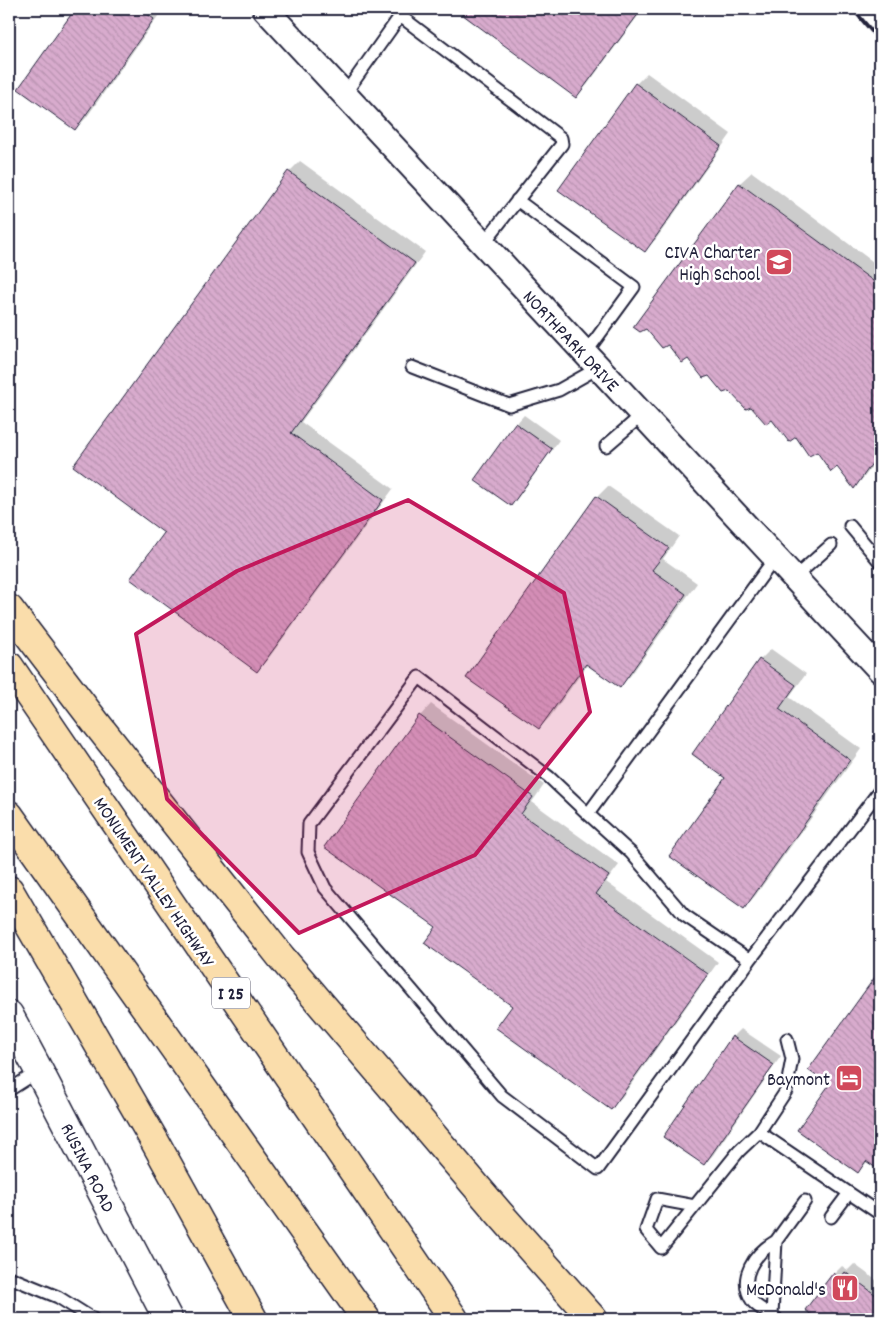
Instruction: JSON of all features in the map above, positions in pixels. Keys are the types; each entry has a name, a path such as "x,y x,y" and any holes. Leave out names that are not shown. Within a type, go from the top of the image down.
{"highway":[{"path":"9,609 96,723 282,957 479,1190 593,1319"},
{"name":"MONUMENT VALLEY HIGHWAY","path":"9,666 454,1319"},
{"path":"9,815 366,1319"},
{"path":"9,890 154,1140 253,1319"}],"street":[{"name":"NORTHPARK DRIVE","path":"264,9 880,670"},
{"name":"RUSINA ROAD","path":"10,1021 39,1071 168,1319"}],"lane":[{"path":"344,95 398,19 403,18 561,138 562,144 483,244"},
{"path":"412,367 509,405 559,390 592,361 634,287 517,200"},
{"path":"606,446 642,415"},
{"path":"850,526 880,562"},
{"path":"794,578 830,545"},
{"path":"588,814 775,558"},
{"path":"750,960 684,915 631,853 549,777 419,677 310,824 308,852 325,888 502,1096 598,1169 750,960 880,790"},
{"path":"695,1206 657,1198 646,1230 661,1248 695,1206 739,1151 759,1132 786,1091 792,1059 787,1039"},
{"path":"9,1090 39,1071"},
{"path":"759,1132 880,1214"},
{"path":"831,1218 849,1193"},
{"path":"776,1241 775,1317 752,1301 745,1282 746,1276 749,1268 765,1247 776,1241 805,1201"},
{"path":"9,1277 58,1297 93,1319"}],"highlighted area":[{"path":"408,500 564,593 590,712 475,855 299,933 167,799 136,634 237,571"}],"building":[{"path":"75,9 140,9 154,19 75,130 18,89"},
{"path":"455,9 642,9 576,98"},
{"path":"635,83 721,146 645,252 558,190"},
{"path":"288,171 415,263 291,433 383,500 257,672 130,579 164,533 73,466"},
{"path":"739,183 880,286 880,452 854,489 837,467 831,472 817,452 809,456 796,437 789,442 772,420 766,424 751,407 746,409 729,391 723,393 709,376 703,378 688,359 682,363 668,345 662,348 646,329 640,332 633,327"},
{"path":"515,423 552,449 511,506 474,480"},
{"path":"596,496 669,548 652,570 686,594 620,688 586,664 539,729 466,678"},
{"path":"759,659 796,685 779,709 850,760 744,909 669,856 725,778 692,754"},
{"path":"419,715 533,797 521,814 609,876 596,894 708,974 611,1110 496,1028 512,1006 424,943 436,927 324,847"},
{"name":"Baymont","path":"880,970 880,1171 866,1161 858,1173 797,1130 829,1085 808,1070"},
{"path":"732,1036 774,1065 704,1165 663,1137"},
{"name":"McDonald's","path":"845,1272 880,1298 880,1319 812,1319 814,1317 805,1310 833,1273 840,1279"}],"railway":[{"path":"853,9 880,41"}],"place":[{"name":"CIVA Charter High School","path":"779,262"},
{"name":"Baymont","path":"849,1078"},
{"name":"McDonald's","path":"845,1288"}]}
